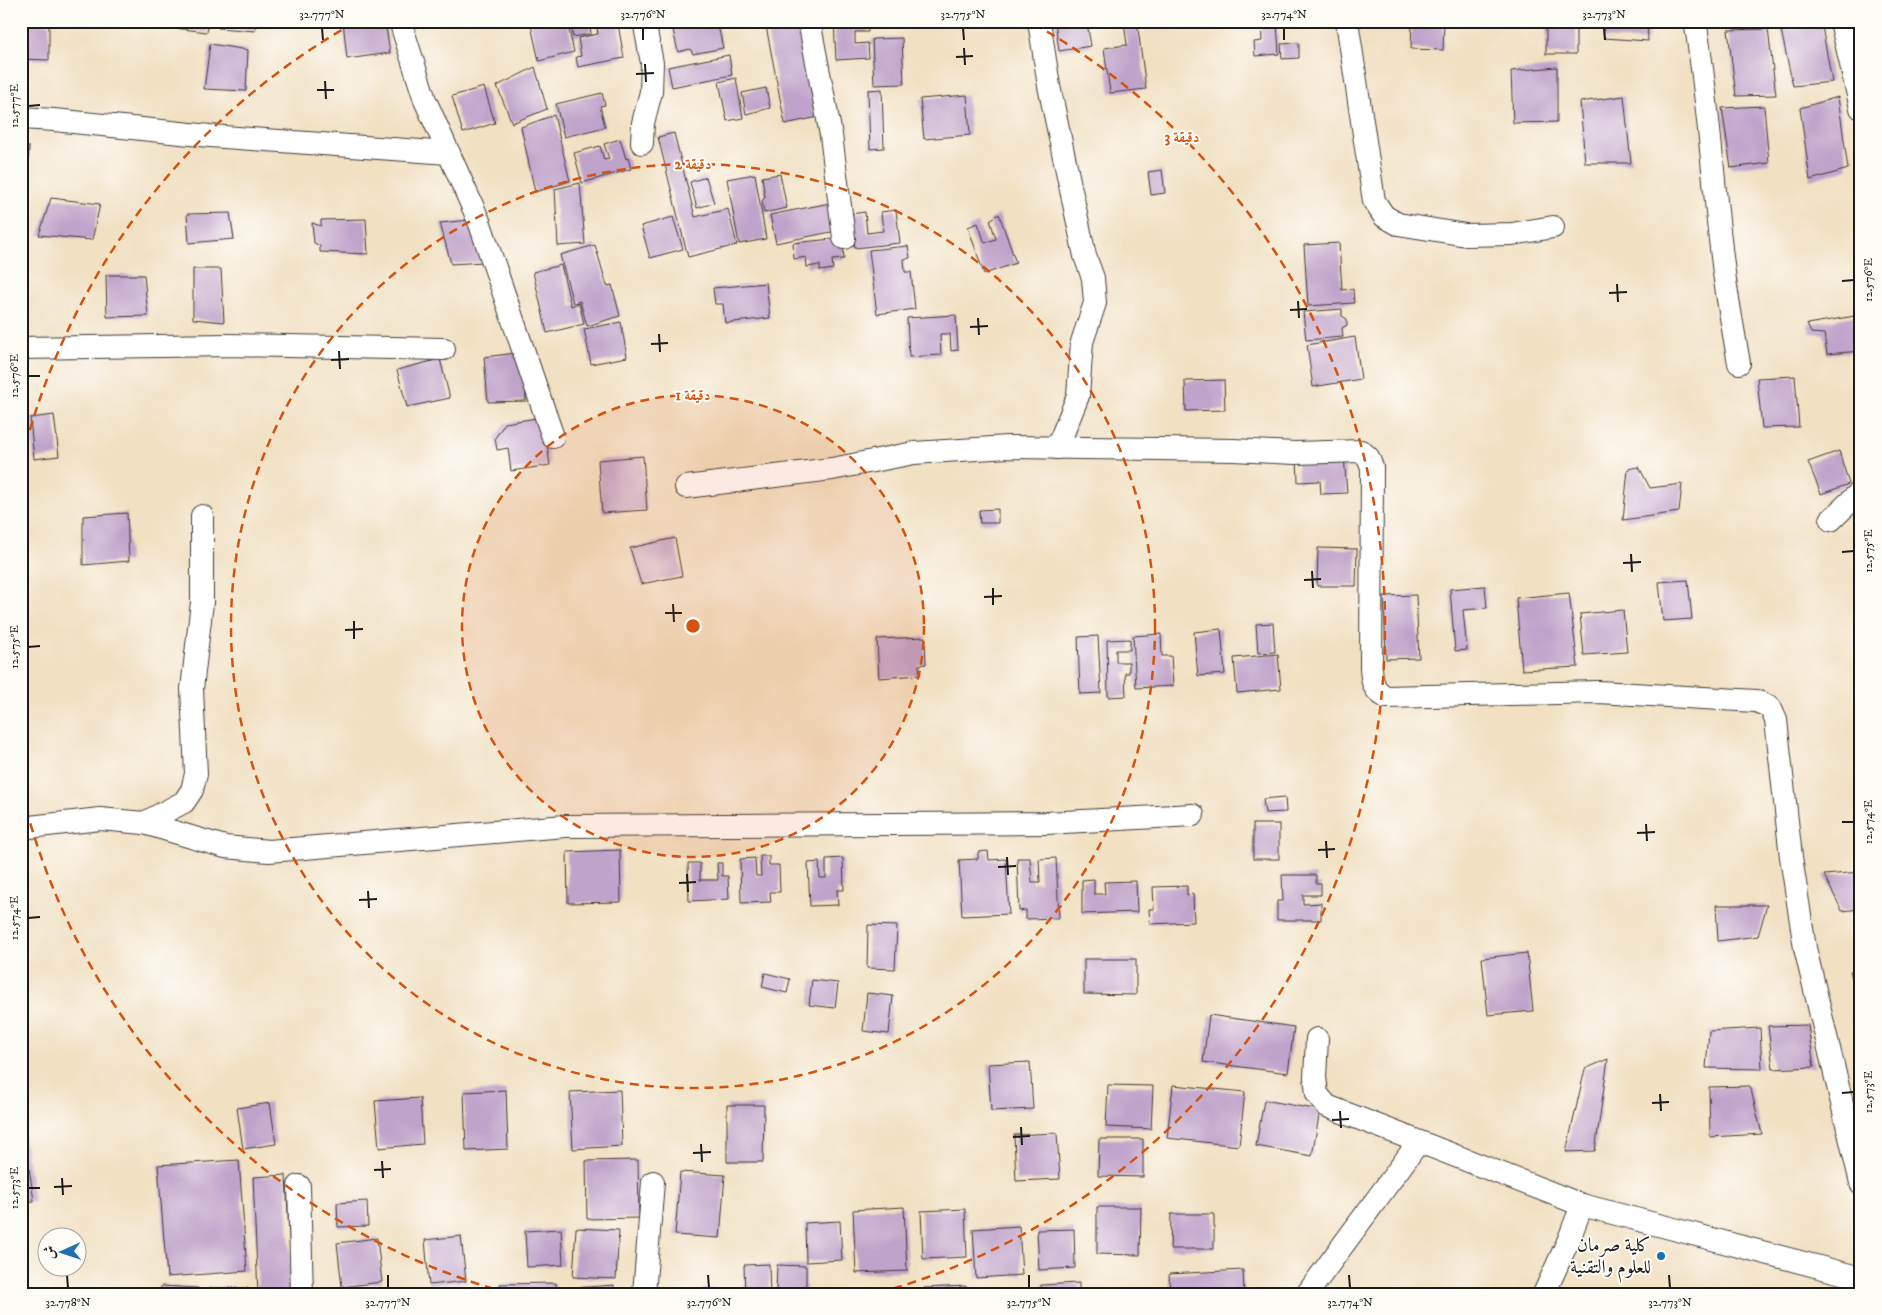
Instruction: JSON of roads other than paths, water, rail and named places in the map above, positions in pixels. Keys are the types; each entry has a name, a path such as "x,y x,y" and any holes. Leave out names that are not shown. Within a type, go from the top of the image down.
{"street":[{"path":"400,21 425,100 479,221 553,437"},
{"path":"642,144 643,123 651,92 652,63 644,21"},
{"path":"809,21 831,135 844,238"},
{"path":"1039,21 1051,96 1085,256 1093,278 1095,303 1082,342 1078,396 1057,448"},
{"path":"1347,21 1374,201 1384,216 1398,224 1466,234 1512,234 1554,227"},
{"path":"1695,21 1711,138 1725,279 1739,363"},
{"path":"1841,21 1861,108"},
{"path":"21,118 210,136 448,153"},
{"path":"21,348 228,345 444,349"},
{"path":"686,487 832,469 914,453 1008,447 1233,450 1295,453 1362,451 1368,457 1372,467 1372,681 1377,692 1386,698 1598,692 1756,700 1770,707 1776,720 1791,857 1805,948 1861,1183"},
{"path":"1831,520 1861,491"},
{"path":"144,823 184,802 192,790 196,774 192,689 196,640 202,602 202,516"},
{"path":"21,828 100,819 144,823 225,847 269,851 565,826 1046,823 1193,815"},
{"path":"1317,1039 1315,1077 1317,1094 1327,1106 1418,1143 1582,1205 1861,1278"},
{"path":"1307,1294 1418,1143"},
{"path":"644,1294 653,1182"},
{"path":"299,1186 302,1294"},
{"path":"1544,1294 1582,1205"}],"place":[{"name":"كلية صرمان للعلوم والتقنية","path":"1661,1256"}]}
